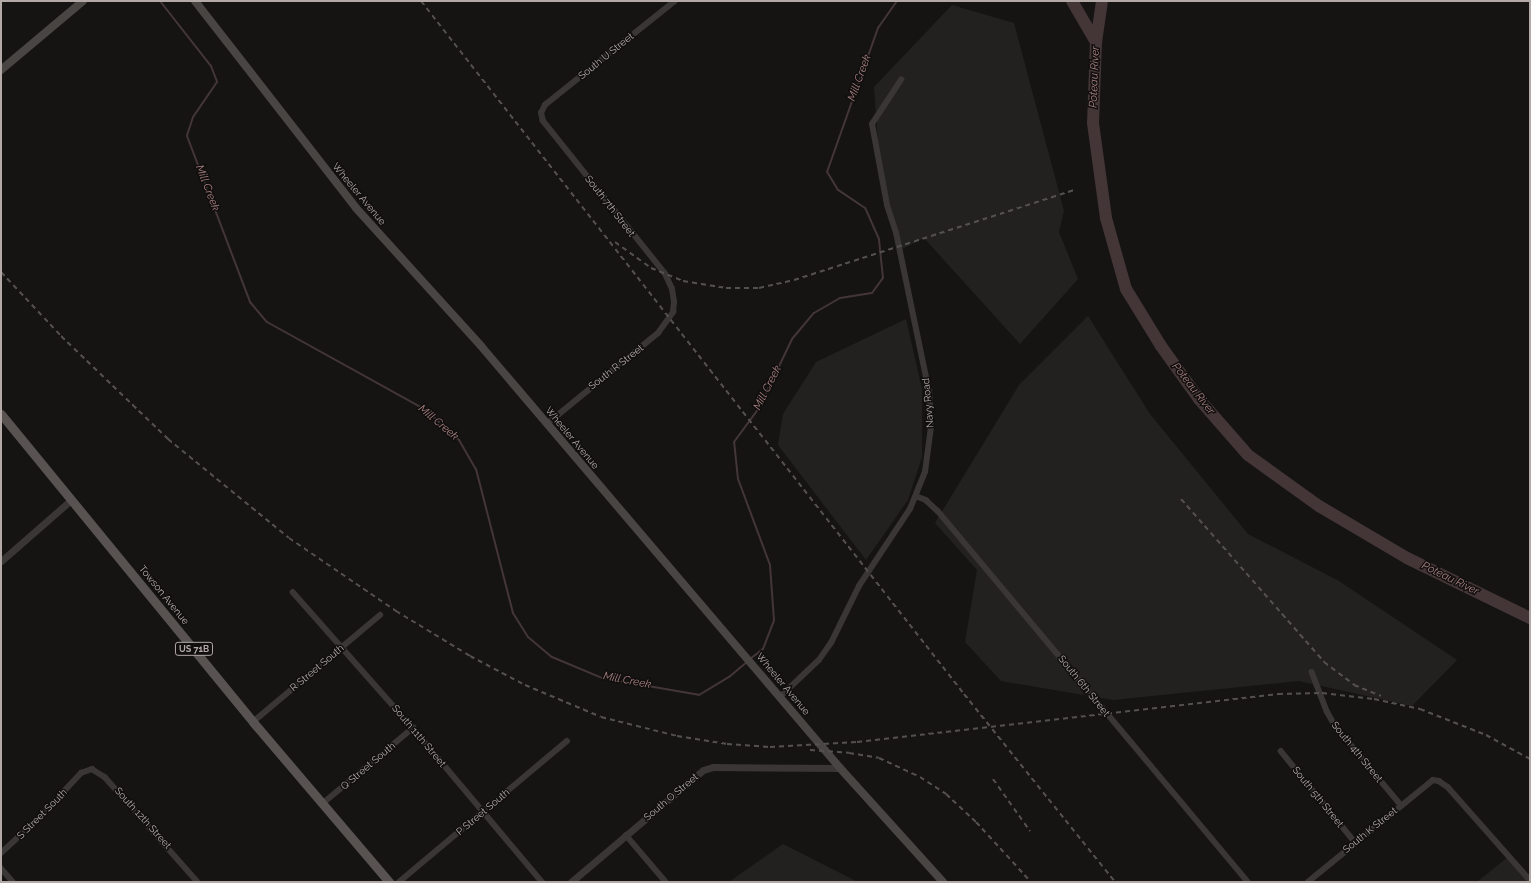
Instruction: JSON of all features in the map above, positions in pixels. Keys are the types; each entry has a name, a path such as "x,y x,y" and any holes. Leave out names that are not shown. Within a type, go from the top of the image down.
{"main road":[{"path":"1,70 83,1"},
{"name":"Wheeler Avenue","path":"195,1 343,192 481,346 760,671 840,768 942,882"},
{"name":"Towson Avenue","path":"1,414 253,722 389,882"}],"street":[{"name":"South U Street","path":"540,113 545,105 675,1"},
{"name":"Navy Road","path":"781,696 826,650 859,586 903,522 922,481 930,447 931,427 929,392 898,240 887,205 872,124 901,80"},
{"name":"South 7th Street","path":"540,113 543,121 665,274 672,289 674,302"},
{"name":"South R Street","path":"547,424 658,333 673,312 674,302"},
{"name":"South 6th Street","path":"916,496 926,500 938,511 1248,882"},
{"path":"1,561 72,499"},
{"name":"South 11th Street","path":"293,592 343,646 413,728 482,813 542,882"},
{"name":"R Street South","path":"253,722 380,615"},
{"name":"South 4th Street","path":"1312,672 1327,711 1336,727 1401,805"},
{"name":"Q Street South","path":"322,804 413,728"},
{"name":"P Street South","path":"399,882 567,741"},
{"name":"South 5th Street","path":"1281,751 1355,842"},
{"name":"South O Street","path":"571,882 708,768 840,768"},
{"name":"South 12th Street","path":"81,773 92,769 105,777 198,882"},
{"name":"S Street South","path":"1,853 40,817 81,773"},
{"name":"South K Street","path":"1308,882 1355,842 1433,780 1439,781 1448,787 1530,880"},
{"path":"626,835 666,882"},
{"path":"1,868 13,882"}],"shaded area":[{"path":"952,5 1014,23 1064,211 1059,232 1078,279 1020,344 924,238 902,249 880,169 874,87"},
{"path":"1088,316 1150,414 1248,534 1339,581 1457,660 1412,706 1299,681 1113,700 1001,681 965,642 977,570 935,523 1019,385"},
{"path":"906,319 922,389 922,457 908,500 866,560 778,445 783,414 816,362"},
{"path":"783,844 856,881 862,882 729,882"},
{"path":"1508,857 1529,882 1477,882"}],"waterway":[{"name":"Mill Creek","path":"160,1 211,66 217,82 193,117 187,136 250,302 267,322 426,410 459,440 476,469 513,613 528,637 552,657 602,678 699,695 729,677 747,662"},
{"name":"Mill Creek","path":"750,659 763,649 774,620 770,565 738,479 734,442 759,408 792,339 814,313 840,298 872,293 883,278 879,239 865,208 838,190 827,172 878,28 897,1"},
{"name":"Mill Creek","path":"1072,1 1096,42"},
{"name":"Poteau River","path":"1102,1 1096,42 1093,123 1106,218 1126,289 1161,346 1199,399 1248,455 1319,506 1407,558 1530,618"}],"railway":[{"path":"421,1 964,694 1115,882"},
{"path":"615,242 651,268 683,281 726,288 759,288 794,280 1075,190"},
{"path":"1,272 61,336 168,439 289,538 396,611 470,656 525,685 601,717 677,736 727,744 770,747 857,742 1278,694 1322,693 1374,699 1420,709 1486,735 1530,759"},
{"path":"1181,499 1324,662 1354,685 1381,696"},
{"path":"810,750 849,753 879,758 920,777 946,794 976,822 1031,882"},
{"path":"993,779 1030,831"}]}
